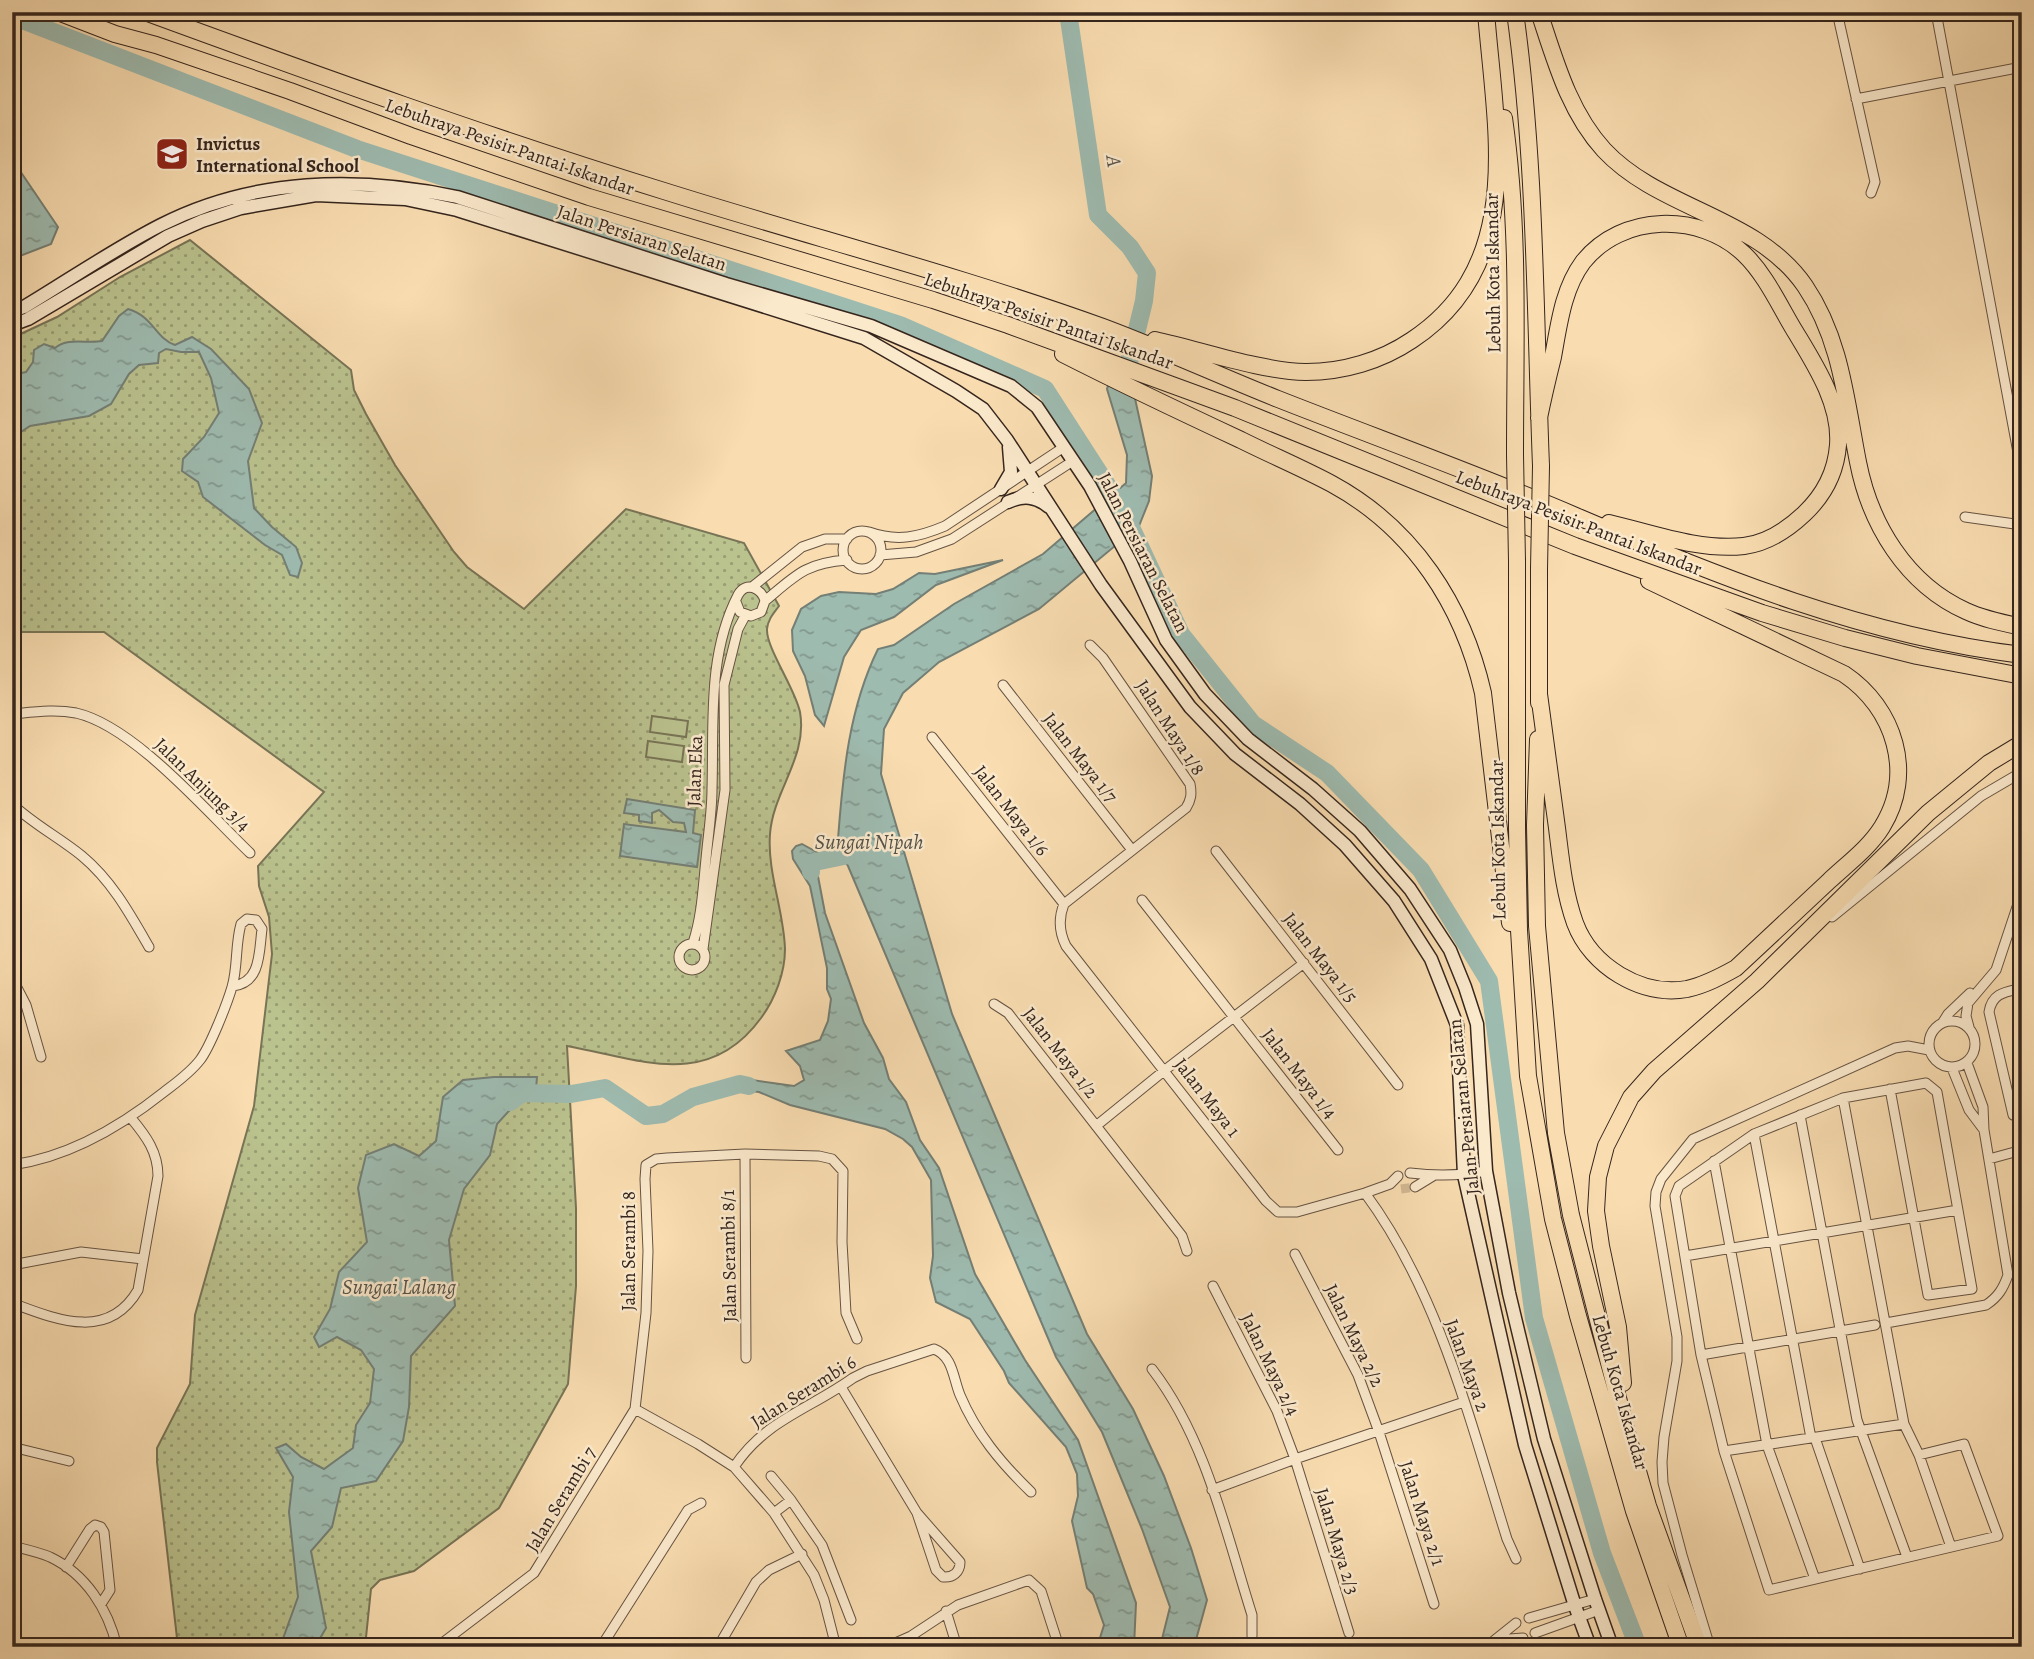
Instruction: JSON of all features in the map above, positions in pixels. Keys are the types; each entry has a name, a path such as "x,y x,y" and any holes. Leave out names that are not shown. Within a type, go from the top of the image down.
{"highway":[{"name":"Lebuhraya Pesisir Pantai Iskandar","path":"58,12 589,197 933,300 1008,326 1235,408 1575,546 1803,626 1917,656 2022,676"},
{"name":"Lebuhraya Pesisir Pantai Iskandar","path":"145,12 417,110 595,170 1020,298 1108,329 1573,515 1673,558 1778,597 1918,637 2022,655"},
{"path":"1108,329 1271,368 1307,372 1346,368 1376,359 1404,345 1432,325 1471,278 1486,244 1495,208 1498,173 1487,12"},
{"name":"Lebuh Kota Iskandar","path":"1487,12 1510,158 1514,221 1517,828 1519,930 1528,1076 1553,1219 1577,1316 1633,1511 1681,1647"},
{"name":"Lebuh Kota Iskandar","path":"1515,12 1526,99 1541,466 1535,825 1537,926 1556,1133 1571,1215 1627,1433 1648,1506 1699,1647"},
{"path":"1539,12 1574,108 1587,130 1605,151 1648,184 1750,236 1773,253 1803,284 1830,333 1840,367 1858,464 1871,510 1899,558 1920,580 1965,611 1988,620 2022,627"},
{"path":"1539,418 1564,301 1578,269 1592,252 1611,239 1630,230 1662,223 1692,226 1711,233 1729,242 1745,256 1760,275 1800,341 1832,401 1838,423 1838,447 1831,476 1821,495 1807,511 1771,538 1748,546 1716,547 1573,515"},
{"path":"1008,326 1333,485 1358,500 1399,534 1444,590 1469,642 1483,693 1528,1076"},
{"path":"1539,694 1565,886 1576,924 1583,939 1604,964 1636,983 1668,990 1685,989 1712,982 1736,968 1867,846 1881,828 1894,800 1898,764 1894,739 1883,713 1867,692 1854,681 1575,546"},
{"path":"1627,1433 1618,1328 1596,1211 1598,1177 1606,1146 1631,1097 1654,1071 1757,981 1945,797 1989,763 2022,743"}],"street":[{"path":"1837,12 1875,182 1871,193"},
{"path":"1936,12 2019,435 2022,474"},
{"path":"1856,99 2022,67"},
{"name":"Jalan Persiaran Selatan","path":"12,311 24,307 161,225 198,209 237,197 315,183 366,183 415,188 457,197 726,284 871,326 1011,386 1037,407 1095,497 1130,561 1166,640 1205,694 1248,738 1313,789 1360,831 1410,889 1450,950 1477,1024 1486,1171 1509,1293 1544,1439 1612,1647"},
{"name":"Jalan Persiaran Selatan","path":"12,325 28,319 168,236 241,208 316,195 405,199 457,210 864,338 983,409 1007,440 1101,585 1190,707 1235,754 1300,804 1345,845 1394,901 1432,960 1457,1025 1464,1175 1525,1445 1576,1611 1590,1647"},
{"path":"956,391 966,368"},
{"path":"1001,489 1007,481 1012,463 1007,440"},
{"name":"Jalan Eka","path":"745,615 738,629 724,685 725,790 703,949 706,953 704,963 696,970 686,969 680,961 680,951 693,943 699,918 712,792 712,709 717,666 721,642 741,591 752,587 802,547 825,539 847,539 857,532 869,532 898,539 945,526 1064,446"},
{"path":"880,555 908,553 952,539 1073,461"},
{"path":"1008,502 1029,497 1052,509"},
{"path":"1965,517 2022,525"},
{"path":"847,539 844,553 847,560 855,567 865,568 874,564 880,555 879,541 869,532"},
{"path":"765,601 804,569 827,561 847,560"},
{"path":"736,602 737,608 745,615 757,615 764,607 765,601 761,592 752,587"},
{"name":"Jalan Maya 1/8","path":"1064,905 1186,808 1192,792 1190,784 1103,657 1090,645"},
{"name":"Jalan Maya 1/7","path":"1003,685 1132,850"},
{"name":"Jalan Anjung 3/4","path":"12,714 55,710 101,722 144,750 250,853"},
{"name":"Jalan Maya 1/6","path":"932,737 1064,905"},
{"path":"1757,981 1954,817 1989,791 2022,772"},
{"path":"12,804 100,873 119,895 149,947"},
{"name":"Jalan Maya 1/5","path":"1216,851 1398,1085"},
{"path":"1988,980 1948,1014 1931,1034 1929,1050 1937,1063 1952,1068 1967,1063 1975,1049 1976,1041 1966,1016 1968,1003 1988,980 1996,970 2022,892"},
{"name":"Jalan Maya 1/4","path":"1142,900 1338,1150"},
{"name":"Jalan Maya 1","path":"1064,905 1060,925 1061,937 1066,946 1278,1212 1297,1212 1365,1192 1390,1184 1398,1176"},
{"path":"12,1165 86,1142 131,1118 187,1074 201,1059 233,986 241,924 247,919 256,920 262,929 256,971 247,982 233,986"},
{"path":"693,943 703,949"},
{"path":"1096,1126 1304,963"},
{"path":"12,978 26,1005 41,1057"},
{"path":"2013,1115 1989,1012 1995,997 2022,988"},
{"name":"Jalan Maya 1/2","path":"994,1004 1008,1013 1182,1236 1186,1251"},
{"path":"1942,1023 1956,1021 1969,1027"},
{"path":"1710,1647 1663,1483 1662,1462 1677,1361 1677,1338 1655,1206 1656,1192 1661,1179 1693,1139 1895,1048 1908,1046 1929,1050"},
{"path":"1886,1323 1986,1305 1997,1298 2008,1275 1984,1130 1983,1107 1967,1063"},
{"path":"1952,1068 1969,1110 1984,1130"},
{"path":"1890,1089 1928,1295 1972,1289 1937,1092 1926,1083 1890,1089 1843,1098 1754,1134 1679,1186 1675,1196 1701,1355 1724,1451 1769,1590 1998,1536 1964,1444 1919,1455"},
{"path":"1843,1098 1904,1424 1919,1455 1951,1547"},
{"path":"1800,1115 1857,1420 1907,1557"},
{"path":"12,1303 57,1319 88,1323 115,1314 132,1300 138,1290 158,1176 158,1160 131,1118"},
{"path":"1754,1134 1813,1438 1860,1569"},
{"path":"1989,1159 2022,1150"},
{"name":"Jalan Serambi 8","path":"635,1409 646,1313 646,1165 656,1159 745,1154 819,1156 832,1159 840,1166 846,1313 856,1339"},
{"name":"Jalan Serambi 8/1","path":"745,1154 746,1358"},
{"path":"1714,1161 1767,1445 1815,1579"},
{"path":"1410,1173 1433,1176 1486,1171"},
{"path":"1415,1187 1433,1176"},
{"path":"1390,1184 1401,1189"},
{"name":"Jalan Maya 2","path":"1365,1192 1402,1251 1428,1306 1464,1402 1507,1539 1516,1559"},
{"path":"1685,1256 1958,1209"},
{"path":"12,1265 80,1252 143,1259"},
{"name":"Jalan Maya 2/2","path":"1295,1254 1358,1375 1379,1432"},
{"name":"Jalan Maya 2/4","path":"1213,1286 1277,1411 1295,1459"},
{"path":"1701,1355 1875,1325"},
{"name":"Jalan Serambi 6","path":"734,1467 746,1448 762,1434 867,1371 928,1349 940,1351 949,1361 960,1394 980,1433 1006,1468 1031,1492"},
{"path":"1152,1369 1164,1385 1198,1449 1252,1615 1252,1636"},
{"path":"841,1387 918,1513 960,1562 958,1572 953,1576 943,1577 936,1570 918,1513"},
{"path":"1212,1490 1464,1402"},
{"path":"635,1409 734,1467 774,1513 802,1554 824,1600 836,1647"},
{"name":"Jalan Serambi 7","path":"437,1647 534,1573 635,1409"},
{"path":"1724,1451 1904,1424"},
{"name":"Jalan Maya 2/1","path":"1379,1432 1434,1604"},
{"path":"12,1447 69,1461"},
{"name":"Jalan Maya 2/3","path":"1295,1459 1349,1633"},
{"path":"771,1476 822,1545 851,1620"},
{"path":"774,1513 791,1500"},
{"path":"601,1647 688,1510 701,1503"},
{"path":"66,1567 90,1529 95,1525 101,1527 104,1532 110,1588 101,1604"},
{"path":"12,1546 48,1556 82,1581 101,1604 111,1623 117,1647"},
{"path":"718,1647 756,1582 769,1570 802,1554"},
{"path":"886,1647 911,1636 946,1611 1029,1580 1036,1585 1044,1599 1059,1647"},
{"path":"824,1600 841,1592"},
{"path":"1535,1633 1576,1611 1597,1604"},
{"path":"946,1611 957,1647"},
{"path":"1529,1618 1576,1611"},
{"path":"1486,1647 1516,1623"},
{"path":"1496,1640 1523,1638"}],"green space":[{"path":"190,240 351,370 354,390 366,414 395,465 454,552 467,567 524,609 626,509 744,543 779,606 769,622 768,637 800,712 799,744 772,818 770,834 771,863 785,949 781,976 771,1003 740,1041 718,1055 695,1062 646,1062 567,1046 576,1208 576,1286 568,1384 499,1508 414,1571 380,1580 371,1589 365,1647 178,1647 157,1462 157,1448 190,1384 195,1315 254,1106 272,954 269,917 259,886 258,866 324,792 104,632 12,632 12,338 57,317 120,277"},
{"path":"652,716 688,721 686,737 650,732"},
{"path":"648,741 684,746 682,762 646,757"}],"water":[{"path":"12,159 58,227 51,244 12,259"},
{"path":"128,309 143,317 163,338 175,345 192,337 211,349 249,389 262,423 248,461 254,508 296,547 302,563 298,577 290,575 282,555 203,497 198,482 182,471 183,459 204,437 219,413 211,378 199,352 166,349 159,353 158,363 139,365 129,374 111,404 89,416 30,426 12,438 12,375 26,372 33,362 34,350 44,344 55,348 72,342 102,341 119,316"},
{"name":"Sungai Nipah","path":"1109,382 1134,394 1152,476 1149,501 1139,526 1039,609 939,662 903,693 884,729 881,774 952,1014 1087,1334 1133,1409 1164,1476 1191,1548 1207,1600 1194,1647 1160,1647 1170,1607 1142,1529 1102,1432 1056,1357 848,866 841,856 838,839 849,741 860,694 878,649 894,645 954,604 1043,554 1126,483 1127,455 1107,389"},
{"path":"1003,560 936,585 894,617 861,630 844,657 824,726 815,715 805,676 793,651 792,630 801,609 821,596 839,592 876,594 893,589 919,573 935,574"},
{"path":"627,799 695,810 693,833 701,835 697,867 620,856 624,824 686,832 684,823 673,822 659,810 652,813 652,823 639,821 639,815 624,813"},
{"path":"802,844 820,854 823,865 817,871 825,913 864,1023 883,1058 889,1079 906,1102 920,1140 939,1168 975,1274 1025,1360 1078,1440 1136,1603 1134,1647 1103,1647 1099,1641 1104,1625 1093,1594 1087,1588 1072,1521 1078,1496 1077,1474 1066,1447 1009,1383 970,1319 936,1302 930,1278 933,1256 931,1180 912,1147 885,1129 790,1105 759,1092 727,1088 745,1079 794,1086 804,1080 800,1066 786,1051 820,1040 828,1021 831,999 827,989 827,968 810,886 793,859 792,851"},
{"name":"Sungai Lalang","path":"537,1077 536,1089 518,1101 497,1124 490,1155 464,1189 449,1240 455,1306 411,1356 409,1407 403,1441 376,1481 341,1488 332,1527 311,1551 326,1628 315,1647 280,1647 298,1597 289,1512 293,1477 276,1448 286,1444 301,1457 324,1469 353,1448 356,1425 370,1403 374,1369 361,1350 337,1337 319,1347 314,1337 330,1309 339,1272 367,1242 358,1188 366,1155 394,1144 419,1156 436,1141 443,1097 463,1080"}],"waterway":[{"name":"A","path":"1064,12 1069,19 1098,215 1130,247 1147,273 1144,301 1124,383"},
{"path":"12,16 357,149 900,325 1045,389 1123,510 1181,634 1253,724 1327,773 1421,870 1489,981 1534,1318 1602,1553 1638,1647"},
{"path":"811,872 810,863 863,852"},
{"path":"510,1102 522,1093 571,1094 605,1088 646,1116 663,1114 693,1097 740,1084 749,1086"}],"tunnel":[{"path":"1401,1189 1415,1187"}],"place":[{"name":"Invictus International School","path":"172,154"}]}
